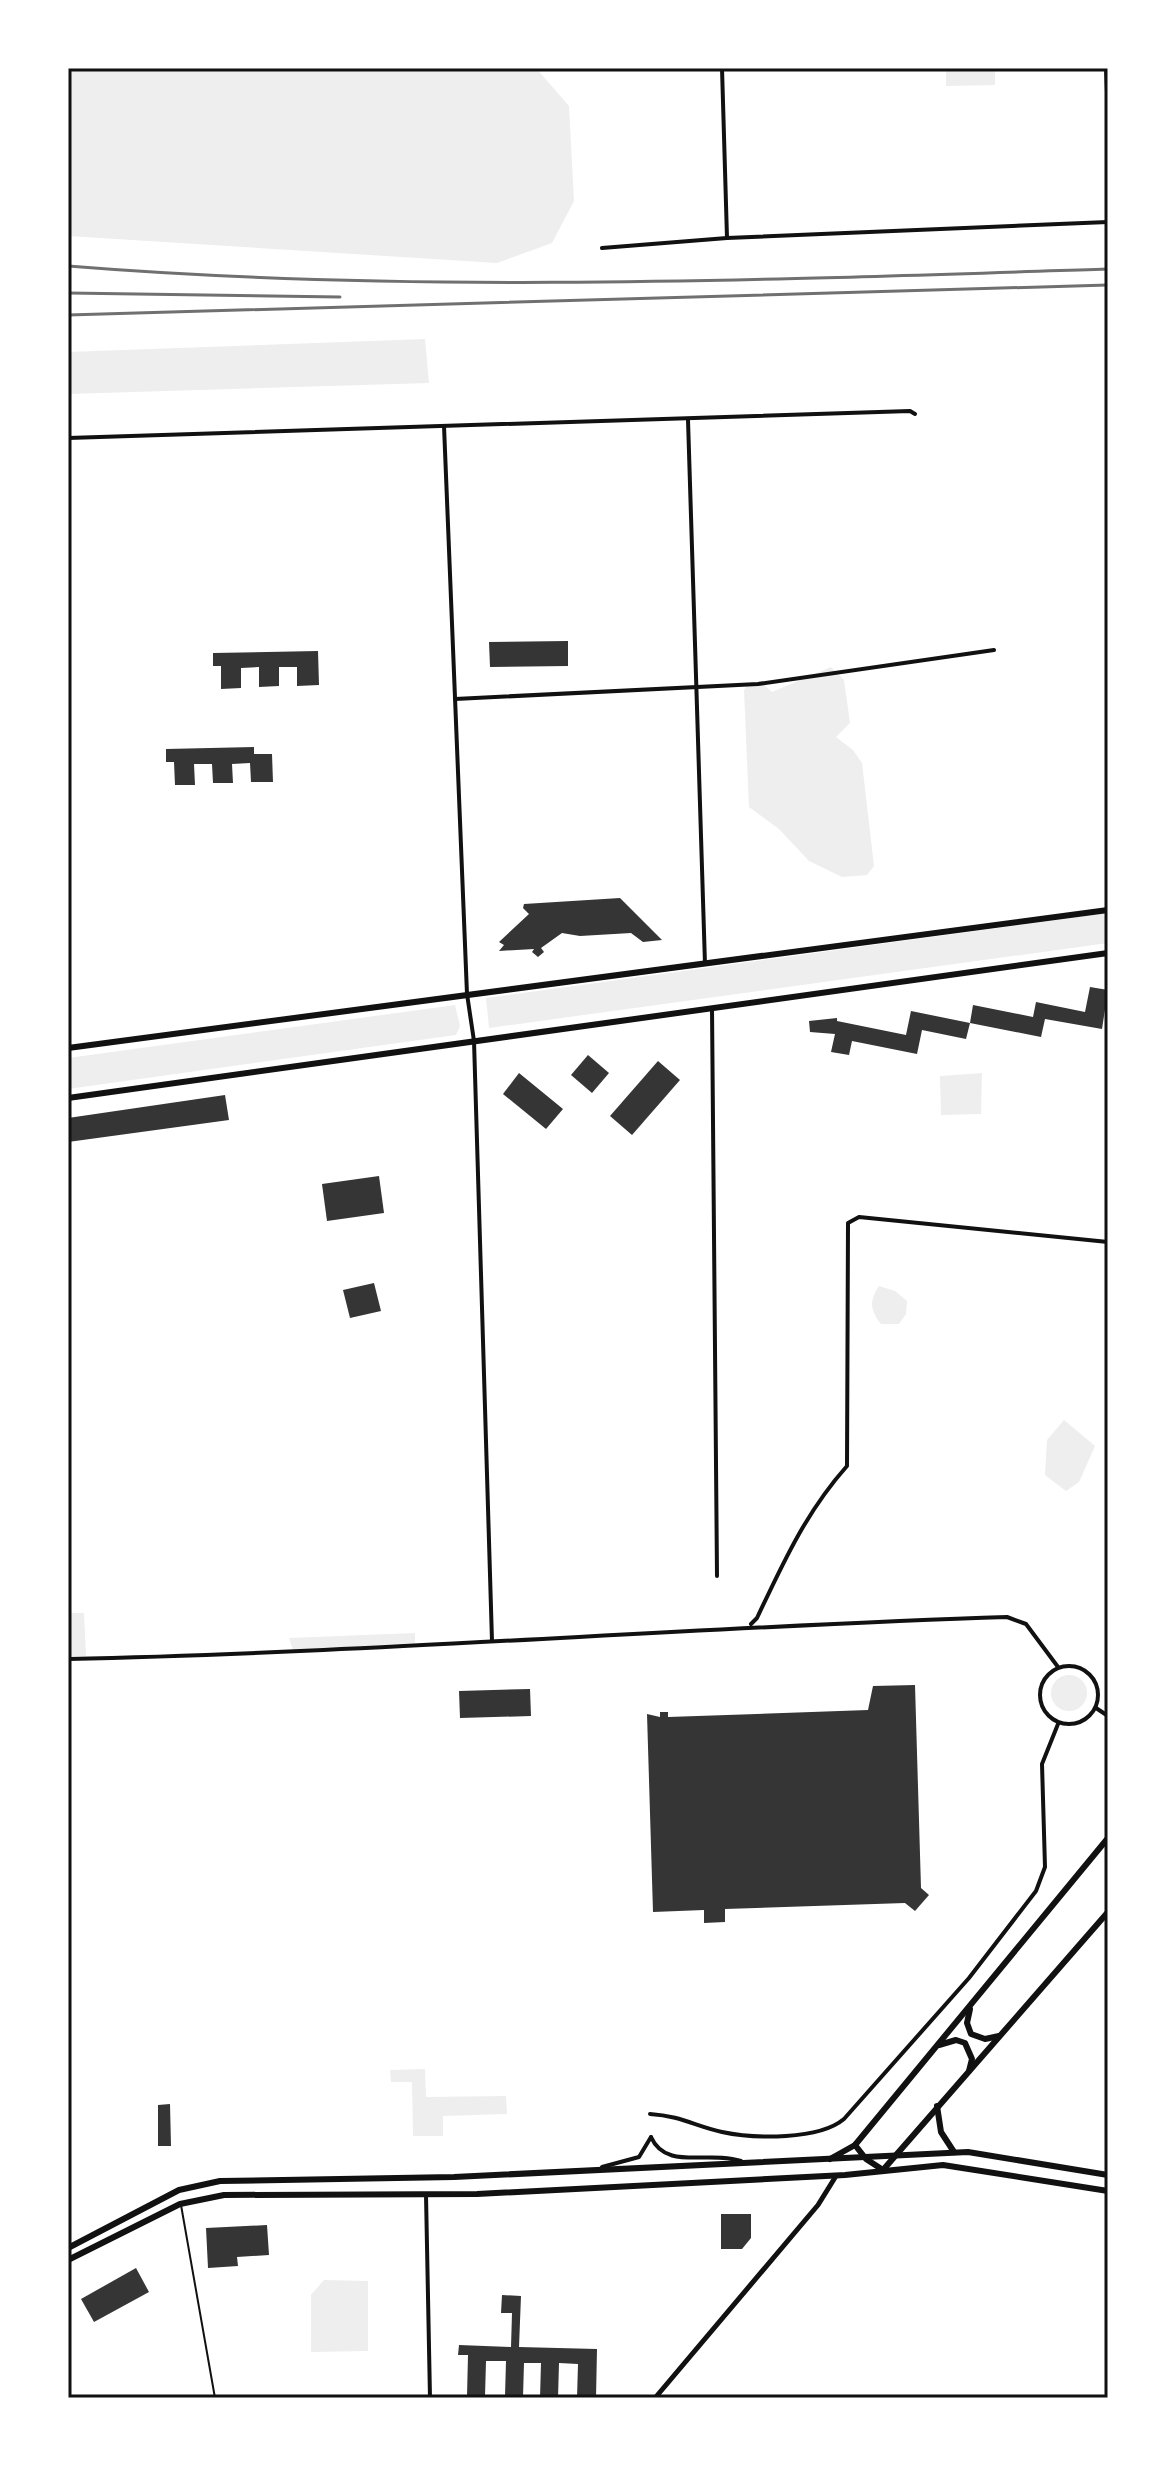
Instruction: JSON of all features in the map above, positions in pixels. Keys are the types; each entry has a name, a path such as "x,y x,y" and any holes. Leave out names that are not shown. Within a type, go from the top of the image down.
{"main road":[{"path":"68,1048 1108,910"},
{"path":"68,1098 1108,953"},
{"path":"826,2161 855,2145 1108,1838"},
{"path":"883,2170 1108,1912"},
{"path":"971,2006 967,2023 971,2034 985,2039 1001,2036"},
{"path":"935,2047 945,2041 965,2043 972,2059 968,2074"},
{"path":"937,2106 941,2132 954,2152"},
{"path":"855,2145 866,2159 883,2170"},
{"path":"68,2248 179,2190 207,2183 425,2178 826,2161 954,2152 989,2154 1108,2175"},
{"path":"68,2260 180,2204 224,2195 426,2195 836,2176 953,2165 1108,2191"},
{"path":"425,2178 426,2195"}],"street":[{"path":"722,68 727,238"},
{"path":"1106,68 1108,117"},
{"path":"602,248 727,238 1108,222"},
{"path":"68,438 910,411 915,414"},
{"path":"688,420 705,964"},
{"path":"444,426 467,994 474,1041 492,1641"},
{"path":"455,699 758,684 994,650"},
{"path":"712,1008 717,1576"},
{"path":"749,1625 757,1618 797,1533 821,1495 847,1466 848,1223 859,1217 1108,1242"},
{"path":"68,1659 220,1657 749,1625 1007,1617 1026,1624 1058,1667"},
{"path":"1058,1667 1080,1668 1090,1675 1099,1696 1096,1708 1076,1725 1058,1724 1042,1708 1039,1697 1042,1684 1058,1667"},
{"path":"1096,1708 1108,1716"},
{"path":"650,2114 681,2117 720,2132 743,2135 817,2133 844,2119 969,1978 1036,1891 1045,1867 1042,1764 1047,1745 1058,1724"},
{"path":"592,2170 639,2157 651,2137 658,2152 670,2157 715,2156 748,2164"},
{"path":"655,2398 818,2205 836,2176"},
{"path":"426,2195 430,2398"}],"lane":[{"path":"180,2204 215,2398"}],"shaded area":[{"path":"68,68 536,68 569,106 574,201 552,243 497,263 68,236"},
{"path":"946,68 995,68 995,85 946,86"},
{"path":"425,339 429,383 68,394 68,352"},
{"path":"831,667 844,680 850,723 836,737 853,750 862,763 874,866 867,875 842,877 809,861 779,829 749,807 744,690 748,684 761,682 772,692"},
{"path":"1108,913 1108,943 489,1028 486,998"},
{"path":"455,1005 460,1026 456,1035 68,1089 68,1058"},
{"path":"982,1073 981,1114 941,1115 940,1076"},
{"path":"879,1286 895,1291 907,1301 906,1314 899,1324 881,1324 875,1314 872,1301"},
{"path":"1064,1420 1095,1446 1079,1482 1066,1491 1045,1475 1047,1440"},
{"path":"68,1613 84,1613 86,1656 68,1656"},
{"path":"415,1633 415,1643 293,1650 289,1638"},
{"path":"1069,1675 1081,1681 1087,1693 1081,1705 1069,1711 1057,1705 1051,1693 1057,1681"},
{"path":"425,2069 426,2097 506,2096 507,2114 443,2116 443,2136 413,2136 412,2082 391,2082 390,2070"},
{"path":"324,2280 368,2281 368,2351 311,2352 311,2295"}],"building":[{"path":"568,641 568,666 490,667 489,642"},
{"path":"318,651 319,685 297,686 297,667 279,667 279,686 259,687 259,667 241,668 241,688 221,689 221,666 213,666 213,653"},
{"path":"254,747 254,754 272,754 273,782 251,782 250,763 232,764 233,783 213,783 212,764 194,764 195,785 175,785 174,762 166,762 166,749"},
{"path":"620,898 662,940 643,942 631,933 580,936 562,933 541,948 544,952 538,957 532,952 534,949 499,951 504,945 499,942 529,914 523,908 524,904"},
{"path":"1090,987 1108,990 1102,1029 1045,1019 1041,1037 970,1023 973,1005 1033,1017 1036,1002 1085,1012"},
{"path":"911,1011 970,1023 966,1039 922,1030 917,1054 852,1041 849,1055 831,1052 835,1034 810,1032 809,1021 837,1018 837,1021 906,1035"},
{"path":"588,1055 609,1073 592,1093 571,1075"},
{"path":"658,1061 680,1080 632,1135 610,1116"},
{"path":"519,1073 563,1109 546,1129 503,1094"},
{"path":"225,1095 229,1120 68,1142 68,1118"},
{"path":"379,1176 384,1213 327,1221 322,1184"},
{"path":"374,1283 381,1311 350,1318 343,1290"},
{"path":"915,1685 921,1888 929,1895 915,1911 905,1903 725,1909 725,1922 704,1923 704,1910 653,1912 647,1714 660,1717 660,1712 668,1712 668,1717 868,1710 873,1686"},
{"path":"530,1689 531,1716 460,1718 459,1691"},
{"path":"170,2104 171,2146 158,2146 158,2105"},
{"path":"721,2214 751,2214 751,2238 742,2249 721,2249"},
{"path":"267,2225 269,2255 237,2257 238,2266 208,2268 206,2228"},
{"path":"136,2268 149,2292 94,2322 81,2299"},
{"path":"502,2295 521,2296 519,2347 597,2349 596,2398 577,2398 578,2364 559,2363 558,2398 540,2398 541,2363 524,2363 523,2397 505,2396 506,2361 486,2361 485,2396 467,2396 468,2355 458,2355 459,2345 511,2347 512,2313 501,2313"}],"railway":[{"path":"68,266 198,275 458,282 718,280 1108,269"},
{"path":"68,315 1108,285"},
{"path":"68,293 340,297"}]}
